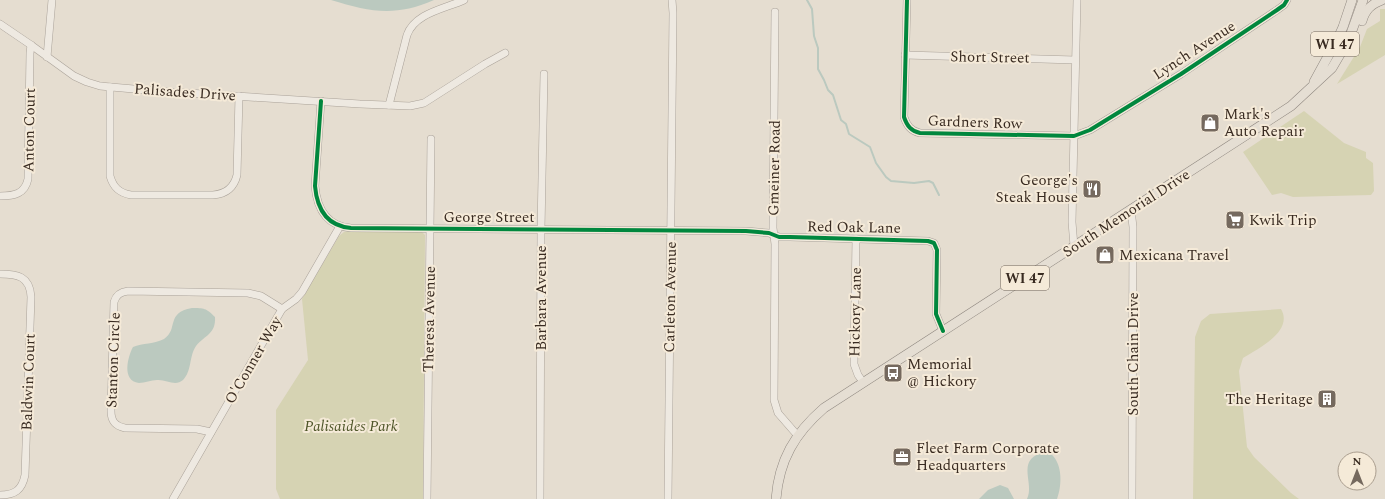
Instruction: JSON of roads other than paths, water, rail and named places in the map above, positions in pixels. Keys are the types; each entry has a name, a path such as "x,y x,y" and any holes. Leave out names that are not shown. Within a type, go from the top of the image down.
{"main road":[{"name":"South Memorial Drive","path":"1312,86 1341,33 1352,0"},
{"name":"South Memorial Drive","path":"776,499 779,474 783,461 798,436 814,416 863,382 943,332 1291,106 1332,68 1352,32 1363,0"},
{"path":"1342,52 1356,35 1366,10 1373,4 1382,0"}],"street":[{"path":"47,57 52,0"},
{"path":"389,105 407,35 412,25 421,18 464,0"},
{"name":"Carleton Avenue","path":"668,499 672,0"},
{"name":"Gardners Row","path":"907,0 904,118 912,130 920,133 1074,136"},
{"path":"1074,246 1072,223 1077,0"},
{"name":"Lynch Avenue","path":"1074,136 1090,130 1181,74 1277,10 1284,5 1287,0"},
{"name":"Gmeiner Road","path":"775,12 774,400 778,413 798,436"},
{"name":"Palisades Drive","path":"0,24 81,80 94,84 156,91 389,105 410,106 424,103 505,53"},
{"name":"Anton Court","path":"0,196 19,193 26,186 28,179 31,45"},
{"name":"Short Street","path":"905,55 1075,60"},
{"name":"Barbara Avenue","path":"540,499 541,229 544,74"},
{"path":"110,87 110,176 117,189 130,195 213,195 223,193 231,188 237,175 239,96"},
{"path":"321,101 315,186 317,202 323,213 333,223 340,226"},
{"name":"Theresa Avenue","path":"427,499 431,139"},
{"name":"South Chain Drive","path":"1131,210 1133,227 1132,499"},
{"name":"George Street","path":"340,226 351,228 760,232 774,235"},
{"name":"O'Conner Way","path":"173,499 282,309 296,299 302,292 340,226"},
{"name":"Red Oak Lane","path":"774,235 790,238 928,241 934,243 937,250 936,314 943,332"},
{"name":"Hickory Lane","path":"856,239 854,364 858,375 863,382"},
{"name":"Baldwin Court","path":"0,274 13,274 23,278 30,288 31,297 25,475 22,485 17,490 10,494 0,495"},
{"name":"Stanton Circle","path":"211,432 197,429 125,428 119,427 113,422 111,418 111,411 114,302 116,298 121,293 128,291 248,293 261,296 282,309"}],"waterway":[{"path":"807,0 812,9 814,36 818,48 818,69 828,90 833,95 841,120 846,124 849,134 870,147 876,163 886,177 891,181 914,183 929,181 933,183 939,195"}],"place":[{"name":"Mark's Auto Repair","path":"1210,123"},
{"name":"George's Steak House","path":"1092,189"},
{"name":"Kwik Trip","path":"1235,220"},
{"name":"Mexicana Travel","path":"1105,255"},
{"name":"Memorial @ Hickory","path":"893,373"},
{"name":"The Heritage","path":"1327,399"},
{"name":"Fleet Farm Corporate Headquarters","path":"902,457"}],"park label":[{"name":"Palisaides Park","path":"351,426"}]}
